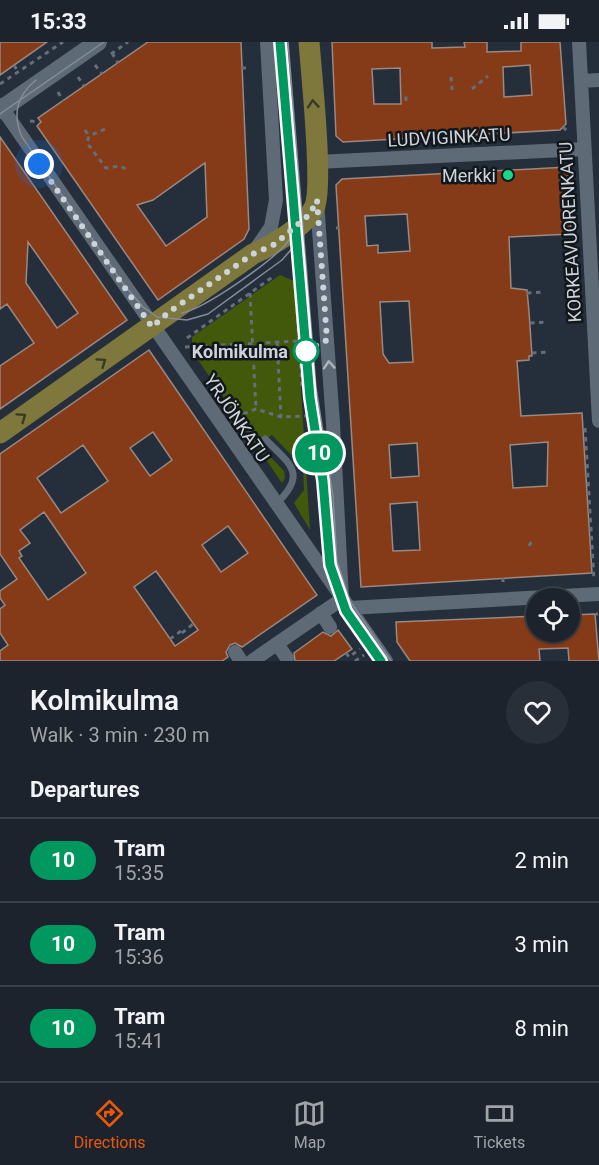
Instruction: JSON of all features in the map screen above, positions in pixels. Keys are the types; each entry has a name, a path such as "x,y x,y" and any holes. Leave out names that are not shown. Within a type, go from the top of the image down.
{"main road":[{"path":"0,433 253,254 275,244 310,214 317,200 309,42"}],"street":[{"path":"253,254 271,226 276,200 267,42"},
{"name":"KORKEAVUORENKATU","path":"579,42 599,421"},
{"path":"1,108 105,48"},
{"path":"581,81 599,80"},
{"name":"YRJÖNKATU","path":"1,108 275,505 332,609 386,661"},
{"name":"LUDVIGINKATU","path":"316,162 584,148"},
{"path":"317,200 333,423 330,627"},
{"path":"308,605 332,609 599,594"},
{"path":"266,654 300,635 332,609"},
{"path":"266,654 288,657"}],"lane":[{"path":"265,439 292,466 294,474 294,482 275,505"}],"path":[{"path":"0,84 63,42"},
{"path":"105,48 118,63"},
{"path":"14,65 18,72"},
{"path":"95,65 102,74"},
{"path":"472,89 488,76"},
{"path":"78,77 84,86"},
{"path":"451,77 452,90"},
{"path":"58,92 63,101"},
{"path":"405,101 406,92"},
{"path":"30,121 38,122"},
{"path":"563,128 568,132"},
{"path":"89,136 105,129"},
{"path":"83,146 87,143 89,136 85,130"},
{"path":"87,143 106,168"},
{"path":"102,172 106,168 120,166 128,170"},
{"path":"294,265 302,388"},
{"path":"188,338 274,276"},
{"path":"527,293 545,292"},
{"path":"250,293 256,409"},
{"path":"530,323 547,322"},
{"path":"185,347 299,341"},
{"path":"277,342 281,417"},
{"path":"532,353 550,352"},
{"path":"233,418 256,409 281,417 306,416"},
{"path":"529,546 533,539"},
{"path":"170,639 193,624"},
{"path":"346,653 349,657 360,649"},
{"path":"355,661 364,655"}],"green space":[{"name":"Kolmikulma","path":"280,275 294,281 310,530 294,503 304,490 303,467 272,435 258,444 284,471 285,478 282,483 192,351 192,337"}],"building":[{"path":"0,42 47,42 0,75"},
{"path":"148,42 241,42 249,229 244,239 158,300 37,126 41,122 38,118","holes":["205,163 207,217 166,246 137,205 153,200"]},
{"path":"332,42 432,42 432,48 465,47 464,42 487,42 487,52 521,51 521,42 560,42 566,124 560,130 343,142 336,136","holes":["530,65 532,95 504,97 503,67","400,68 401,104 374,104 372,69"]},
{"path":"0,137 127,320 0,409 0,366 34,343 7,304 0,309","holes":["28,242 78,313 57,328 26,283"]},
{"path":"568,167 571,234 509,237 511,288 527,290 529,312 532,356 529,356 529,360 517,361 521,416 582,413 592,573 361,587 336,185 342,179","holes":["407,214 410,251 378,253 378,245 367,246 365,216","409,301 413,362 389,363 383,354 380,302","548,442 547,486 513,488 510,445","417,443 419,476 391,478 389,445","417,502 420,550 393,551 390,504"]},
{"path":"149,350 317,595 242,647 235,643 230,645 226,652 228,657 222,661 0,661 0,651 8,645 0,633 0,609 5,605 0,598 0,591 17,579 0,554 0,454","holes":["153,432 172,460 150,476 130,448","83,445 108,481 61,513 37,478","44,512 86,573 48,600 19,558 22,556 19,551 30,543 20,530","228,526 248,553 221,572 202,545","156,571 198,630 175,646 134,587"]},
{"path":"595,614 599,661 569,661 568,648 539,649 540,661 410,661 397,642 396,622 526,616 526,642 580,642 580,615"},
{"path":"338,630 352,649 334,661 295,661 294,653 323,632 331,636"}],"tram line":[{"path":"0,114 104,42"},
{"name":"10","path":"280,42 310,398 325,493 330,565 346,611 381,661"},
{"path":"288,42 316,387 333,496 337,561 350,601 391,661"},
{"path":"36,80 24,92 18,106 17,121 22,137 124,285 143,307 157,317 187,320 208,314 282,260 296,244 301,226"},
{"path":"182,313 207,302 240,282 271,258 290,239"}],"place":[{"name":"Merkki","path":"508,175"},
{"name":"Kolmikulma","path":"306,351"}],"route":[{"path":"39,164 152,327 169,312 253,254 275,244 310,214 317,200 327,340 306,351"}]}
